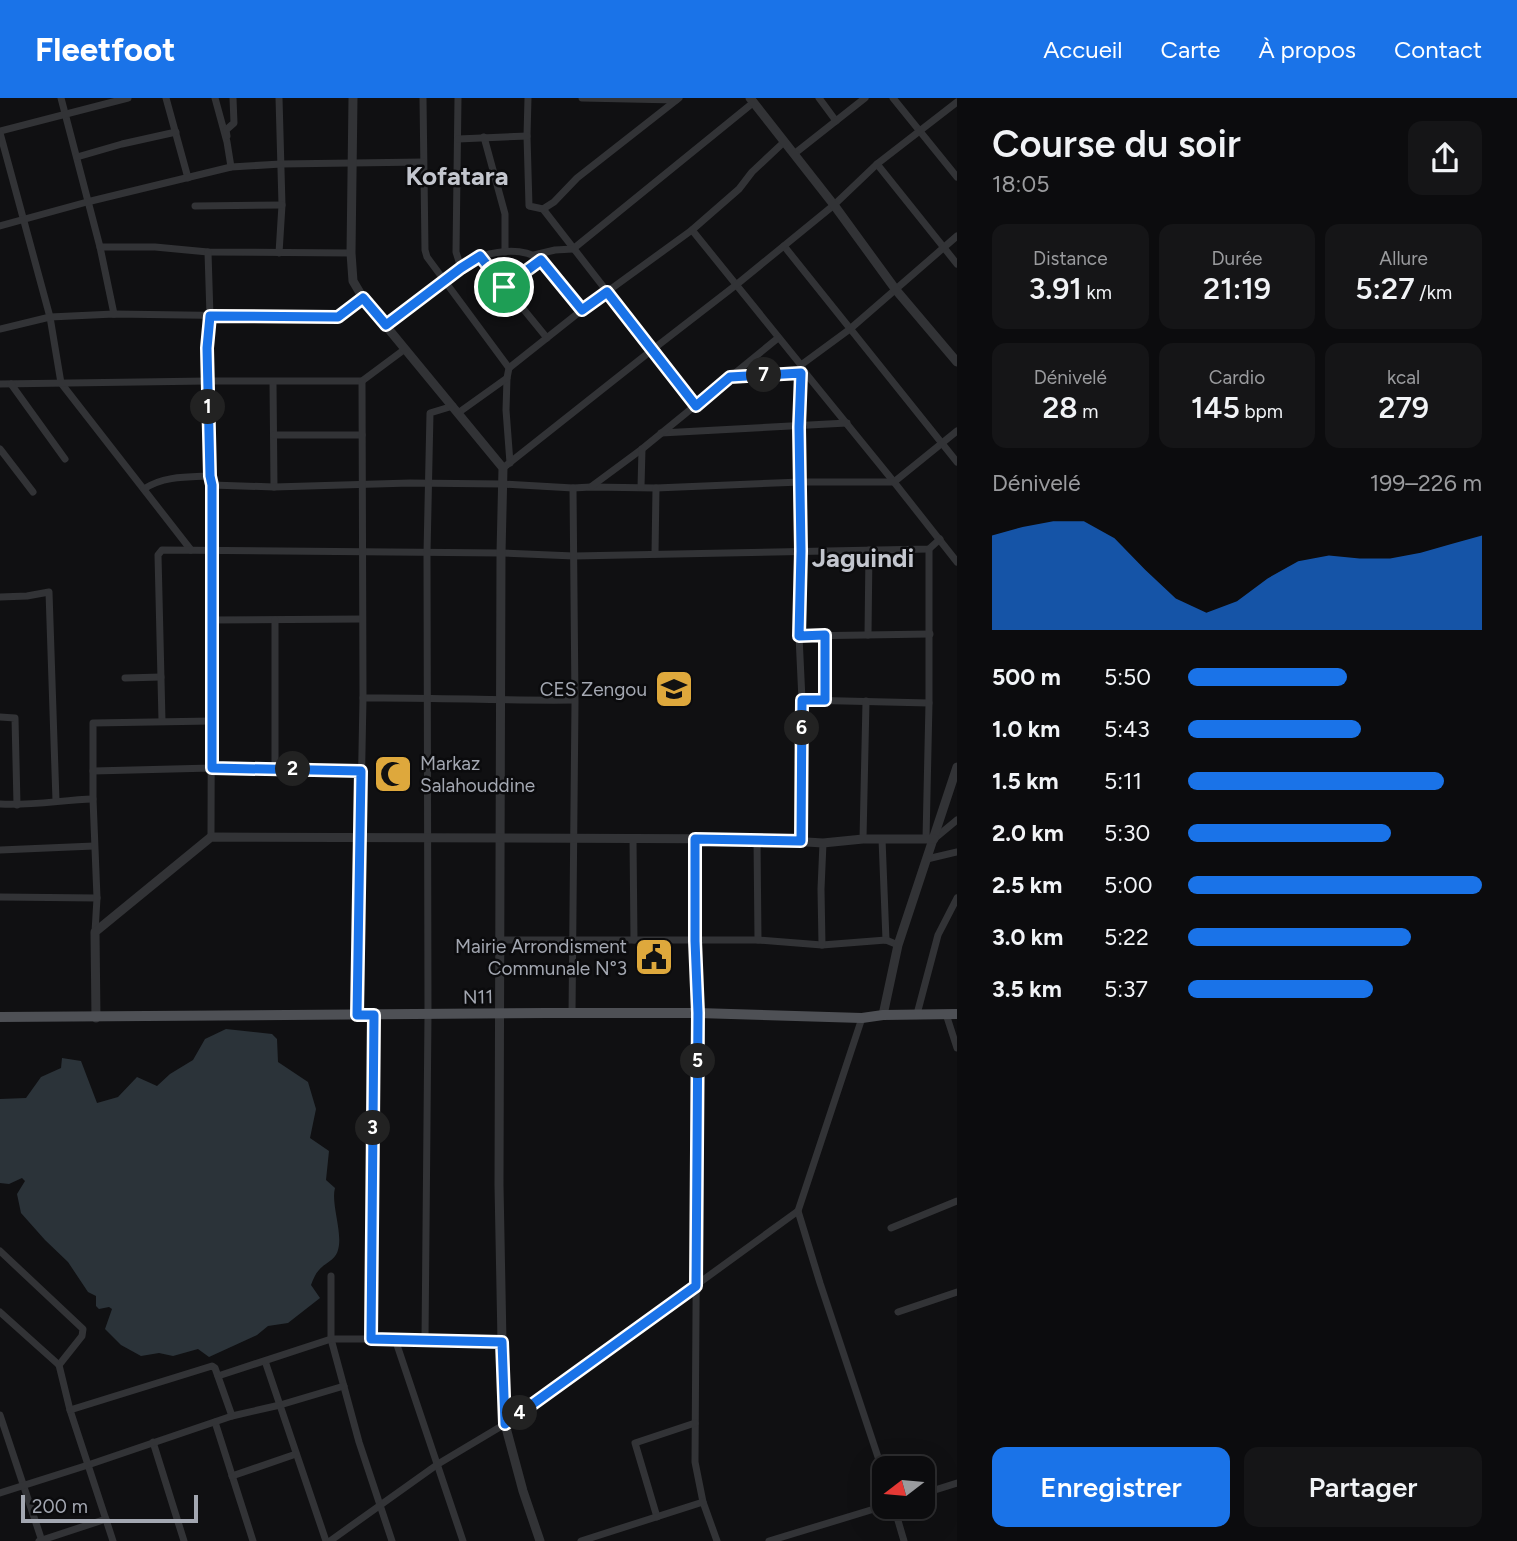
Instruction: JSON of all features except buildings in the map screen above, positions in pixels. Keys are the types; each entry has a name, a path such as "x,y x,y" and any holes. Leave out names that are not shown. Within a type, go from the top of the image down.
{"main road":[{"name":"N11","path":"0,1017 698,1013 862,1018 951,1014"}],"street":[{"path":"61,98 100,247 114,314"},
{"path":"128,98 0,132 50,317 61,383 191,550"},
{"path":"166,98 188,178"},
{"path":"215,98 227,142"},
{"path":"231,167 226,130 234,123 233,98"},
{"path":"279,98 282,205 279,253"},
{"path":"352,98 353,281 363,298 455,410 506,465"},
{"path":"423,98 425,250 429,263 509,368"},
{"path":"452,98 465,98"},
{"path":"458,98 456,252 461,268"},
{"path":"528,98 529,205 543,209 696,406"},
{"path":"582,98 677,99"},
{"path":"819,98 836,121"},
{"path":"794,154 864,98"},
{"path":"893,98 957,177"},
{"path":"543,209 554,202 576,178 677,99"},
{"path":"534,255 573,249 752,100 896,290 957,362"},
{"path":"506,465 736,285 834,205 877,164 957,102"},
{"path":"77,157 176,132"},
{"path":"458,138 527,136"},
{"path":"484,137 505,214 505,252"},
{"path":"540,1541 505,1424 502,1342 499,1185 501,554 507,378 509,368 582,310 692,230 739,189 752,172 783,142"},
{"path":"0,226 231,167 423,162"},
{"path":"877,164 957,264"},
{"path":"195,206 282,205"},
{"path":"692,230 957,562"},
{"path":"730,377 802,369 957,236"},
{"path":"783,246 957,462"},
{"path":"100,247 155,247 208,252 351,253"},
{"path":"208,252 210,316 207,381 213,550 211,837"},
{"path":"386,325 480,256 505,252 523,252 541,260 582,310"},
{"path":"480,256 547,338"},
{"path":"504,287 541,260"},
{"path":"0,328 50,317 114,314 338,317 363,298"},
{"path":"591,487 778,338"},
{"path":"0,384 362,381 405,349"},
{"path":"801,841 799,427 802,369"},
{"path":"425,1340 428,1015 427,553 430,413 455,410 507,378"},
{"path":"357,1015 363,698 362,381"},
{"path":"273,382 274,487"},
{"path":"11,384 65,459"},
{"path":"660,433 847,423"},
{"path":"212,485 274,487 502,484 573,488 656,488 801,482 894,482 957,431"},
{"path":"274,435 362,435"},
{"path":"0,449 33,492"},
{"path":"641,487 642,449"},
{"path":"144,489 177,478 210,476"},
{"path":"572,1014 573,488"},
{"path":"655,554 656,488"},
{"path":"162,722 158,555 163,550 574,556 929,549 940,539"},
{"path":"883,1015 898,945 927,859 930,839 929,549"},
{"path":"868,635 869,550"},
{"path":"0,597 49,592 56,801"},
{"path":"212,620 362,619"},
{"path":"275,620 275,769"},
{"path":"799,636 930,634"},
{"path":"825,635 825,700"},
{"path":"125,678 161,677"},
{"path":"363,698 574,700"},
{"path":"802,700 929,703"},
{"path":"863,839 866,701"},
{"path":"0,717 15,718 17,805"},
{"path":"96,1018 97,898 93,723 212,722"},
{"path":"930,839 957,767"},
{"path":"93,771 212,768 361,771"},
{"path":"0,804 93,799"},
{"path":"95,932 211,837 757,839 823,843 863,839 930,839 957,820"},
{"path":"633,839 634,940"},
{"path":"695,839 698,1013 695,1469 717,1541"},
{"path":"757,839 758,940"},
{"path":"882,839 886,940"},
{"path":"822,945 823,843"},
{"path":"0,850 94,846"},
{"path":"927,859 957,852"},
{"path":"0,897 97,898"},
{"path":"916,1014 938,935 957,898"},
{"path":"501,940 758,940 822,945 886,940 898,945"},
{"path":"951,1014 957,1048"},
{"path":"371,1339 374,1015"},
{"path":"265,1361 328,1541 438,1464 505,1424 797,1211 862,1018"},
{"path":"891,1228 957,1201"},
{"path":"797,1211 878,1456"},
{"path":"0,1251 83,1329 82,1336 59,1365"},
{"path":"331,1276 331,1339 359,1442 392,1541"},
{"path":"898,1312 957,1292"},
{"path":"0,1312 59,1365 70,1410 113,1541"},
{"path":"218,1376 331,1339 502,1342"},
{"path":"395,1339 463,1541"},
{"path":"70,1410 210,1366 215,1368 232,1416"},
{"path":"0,1493 232,1416 344,1386"},
{"path":"0,1419 41,1541 106,1520"},
{"path":"215,1422 253,1541"},
{"path":"657,1517 635,1443 695,1423"},
{"path":"153,1442 184,1541"},
{"path":"232,1476 296,1454"},
{"path":"935,1490 957,1483"},
{"path":"581,1541 704,1502"},
{"path":"769,1541 872,1510"},
{"path":"898,1519 904,1541"}],"shaded area":[{"path":"226,1029 272,1034 277,1039 278,1062 308,1082 316,1109 310,1138 329,1151 326,1180 335,1188 338,1250 314,1277 311,1285 320,1298 288,1323 268,1326 257,1335 209,1357 198,1349 173,1356 159,1353 141,1356 121,1345 105,1329 112,1309 99,1309 96,1306 96,1296 88,1292 68,1262 21,1213 17,1194 25,1181 22,1178 9,1184 0,1183 0,1099 26,1098 41,1077 61,1068 62,1058 81,1061 97,1103 118,1097 137,1077 157,1086 170,1074 193,1060 205,1039"}],"place":[{"name":"CES Zengou","path":"674,689"},
{"name":"Markaz Salahouddine","path":"393,774"},
{"name":"Mairie Arrondisment Communale N°3","path":"654,957"}],"district":[{"name":"Kofatara","path":"457,176"},
{"name":"Jaguindi","path":"863,558"}],"route":[{"path":"480,256 504,287 541,260 582,310 607,292 696,406 730,377 801,373 799,636 825,635 825,700 802,700 801,841 695,839 698,1013 696,1286 505,1424 502,1342 371,1339 374,1015 357,1015 361,771 212,768 213,550 207,348 210,316 338,317 363,298 386,325 480,256"}]}
